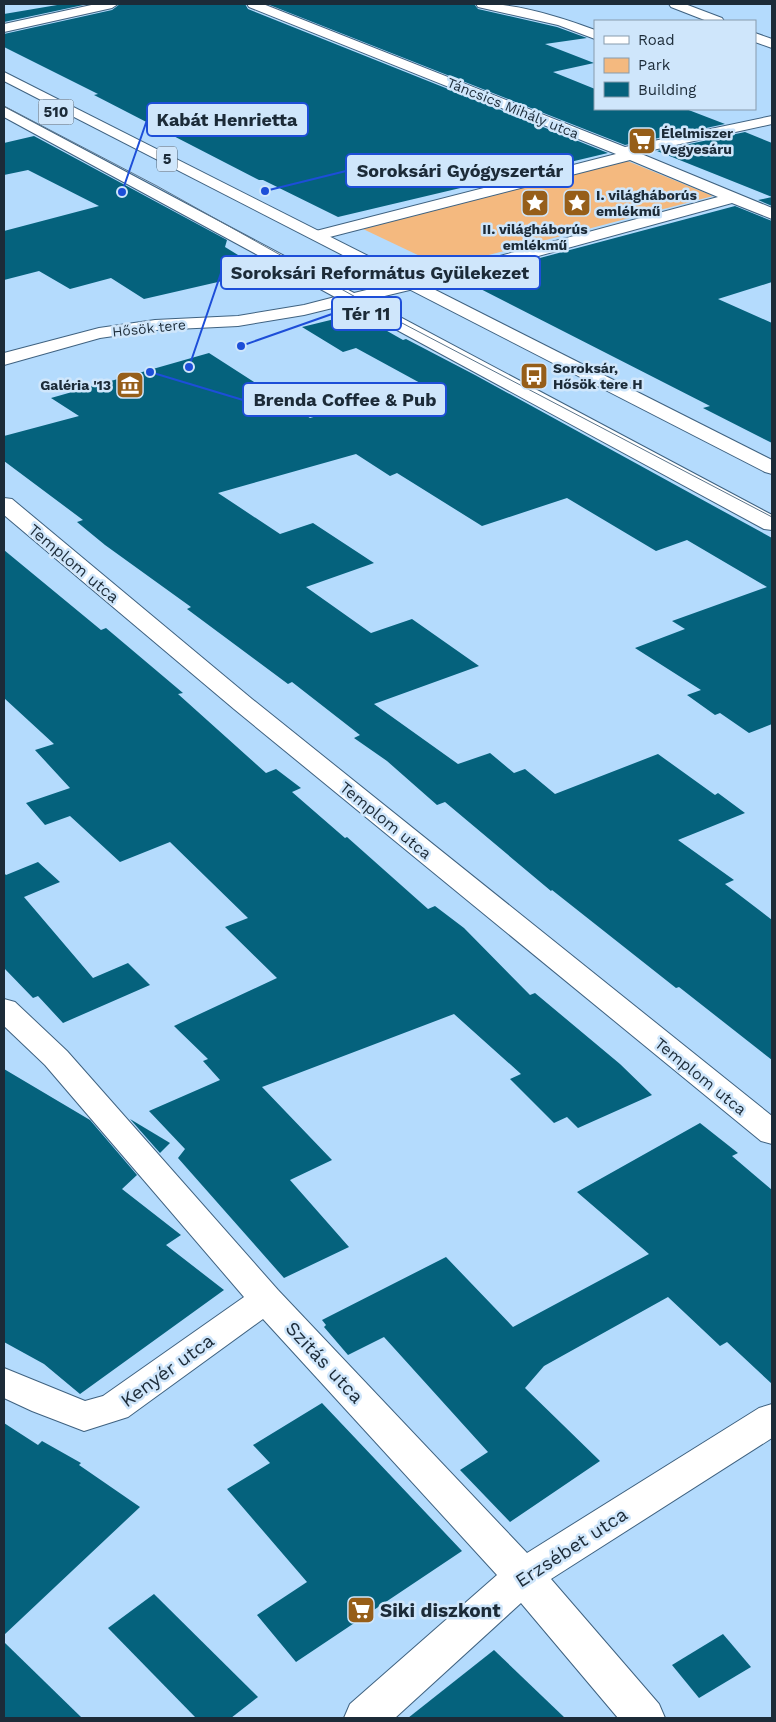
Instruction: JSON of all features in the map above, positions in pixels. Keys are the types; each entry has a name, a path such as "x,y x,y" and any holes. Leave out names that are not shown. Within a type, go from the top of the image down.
{"street":[{"path":"4,28 112,4"},
{"name":"Táncsics Mihály utca","path":"253,4 628,154 772,214"},
{"path":"482,4 562,22 594,35"},
{"path":"676,4 716,20"},
{"path":"756,36 772,44"},
{"name":"510","path":"8,71 70,96 110,130"},
{"name":"510","path":"4,87 59,113 110,130"},
{"path":"755,110 772,119"},
{"path":"4,111 772,524"},
{"path":"318,235 710,132 772,119"},
{"name":"5","path":"110,130 413,283 772,468"},
{"name":"Hősök tere","path":"4,359 99,334 155,325 267,317 351,299 733,198"},
{"name":"Templom utca","path":"4,504 250,710 772,1133"},
{"name":"Szitás utca","path":"4,1008 56,1058 266,1299 523,1576 644,1718"},
{"name":"Kenyér utca","path":"4,1382 84,1416 115,1408 266,1299"},
{"name":"Erzsébet utca","path":"365,1718 523,1576 772,1419"}],"green space":[{"path":"625,160 713,196 443,267 363,229"}],"building":[{"path":"63,4 88,4 4,22 4,14"},
{"path":"120,4 245,4 248,9 608,153 338,217 263,180 259,180 94,95 98,94 4,47 4,34 112,10"},
{"path":"267,4 474,4 478,9 557,27 587,38 545,44 594,63 553,72 594,89 594,110 689,110 725,124 625,145"},
{"path":"745,132 772,143 772,197 657,151"},
{"path":"34,136 227,240 225,247 256,266 249,268 257,273 144,299 111,278 70,289 39,271 4,280 4,231 99,206 28,170 4,175 4,143"},
{"path":"772,197 772,206 758,200"},
{"path":"735,206 772,221 772,282 718,299 772,323 772,443 703,408 710,406 461,279"},
{"path":"351,315 359,315 403,340 406,339 475,375 772,538 772,724 749,733 720,713 715,715 687,695 701,690 635,648 685,629 672,621 767,587 687,540 656,551 567,498 482,526 397,473 390,476 356,454 218,493 280,534 313,523 374,563 306,587 371,633 412,619 479,666 374,704 458,764 490,753 514,773 525,769 555,794 658,754 715,795 718,793 745,813 678,840 734,880 725,884 772,920 772,1060 551,891 445,802 437,805 387,761 354,738 360,735 292,682 288,684 187,609 191,607 105,545 77,522 83,520 4,461 4,436 79,416 51,398 209,353 310,418 422,384 356,348 343,352 302,327"},
{"path":"4,550 101,630 106,628 183,693 178,694 266,773 276,769 301,788 292,792 345,838 347,837 428,909 435,906 464,928 530,995 535,993 620,1064 652,1095 578,1128 567,1117 554,1123 510,1079 521,1074 454,1014 262,1087 332,1160 290,1180 349,1247 284,1278 178,1158 185,1149 149,1111 220,1080 203,1061 208,1059 174,1026 277,978 225,927 248,918 170,842 120,862 70,816 45,825 26,803 70,788 35,750 54,744 4,698"},
{"path":"38,862 60,882 24,897 93,978 128,963 150,985 63,1023 38,996 33,998 4,968 4,873 6,875"},
{"path":"4,1069 90,1120 137,1175 122,1189 181,1235 166,1245 224,1290 80,1394 44,1364 4,1342"},
{"path":"130,1119 170,1143 160,1153"},
{"path":"700,1123 738,1153 732,1156 772,1190 772,1384 727,1342 720,1346 668,1297 544,1366 525,1388 600,1461 510,1522 460,1470 488,1452 384,1337 348,1355 324,1327 326,1325 322,1320 446,1257 513,1327 649,1254 577,1192"},
{"path":"322,1403 462,1551 296,1662 257,1615 307,1582 227,1489 270,1463 253,1445"},
{"path":"4,1423 38,1445 42,1441 81,1463 79,1465 140,1507 4,1635"},
{"path":"154,1594 258,1697 231,1718 196,1718 108,1628"},
{"path":"723,1634 751,1667 699,1698 672,1665"},
{"path":"4,1642 82,1718 4,1718"},
{"path":"494,1650 565,1718 408,1718"}],"tram line":[{"path":"4,106 157,186 402,323 772,517"}],"place":[{"name":"Élelmiszer Vegyesáru","path":"642,141"},
{"name":"Soroksári Gyógyszertár","path":"265,191"},
{"name":"Kabát Henrietta","path":"122,192"},
{"name":"II. világháborús emlékmű","path":"535,203"},
{"name":"I. világháborús emlékmű","path":"577,203"},
{"name":"Tér 11","path":"241,346"},
{"name":"Soroksári Református Gyülekezet","path":"189,367"},
{"name":"Brenda Coffee & Pub","path":"150,372"},
{"name":"Soroksár, Hősök tere H","path":"534,376"},
{"name":"Galéria '13","path":"130,385"},
{"name":"Siki diszkont","path":"361,1610"}]}
